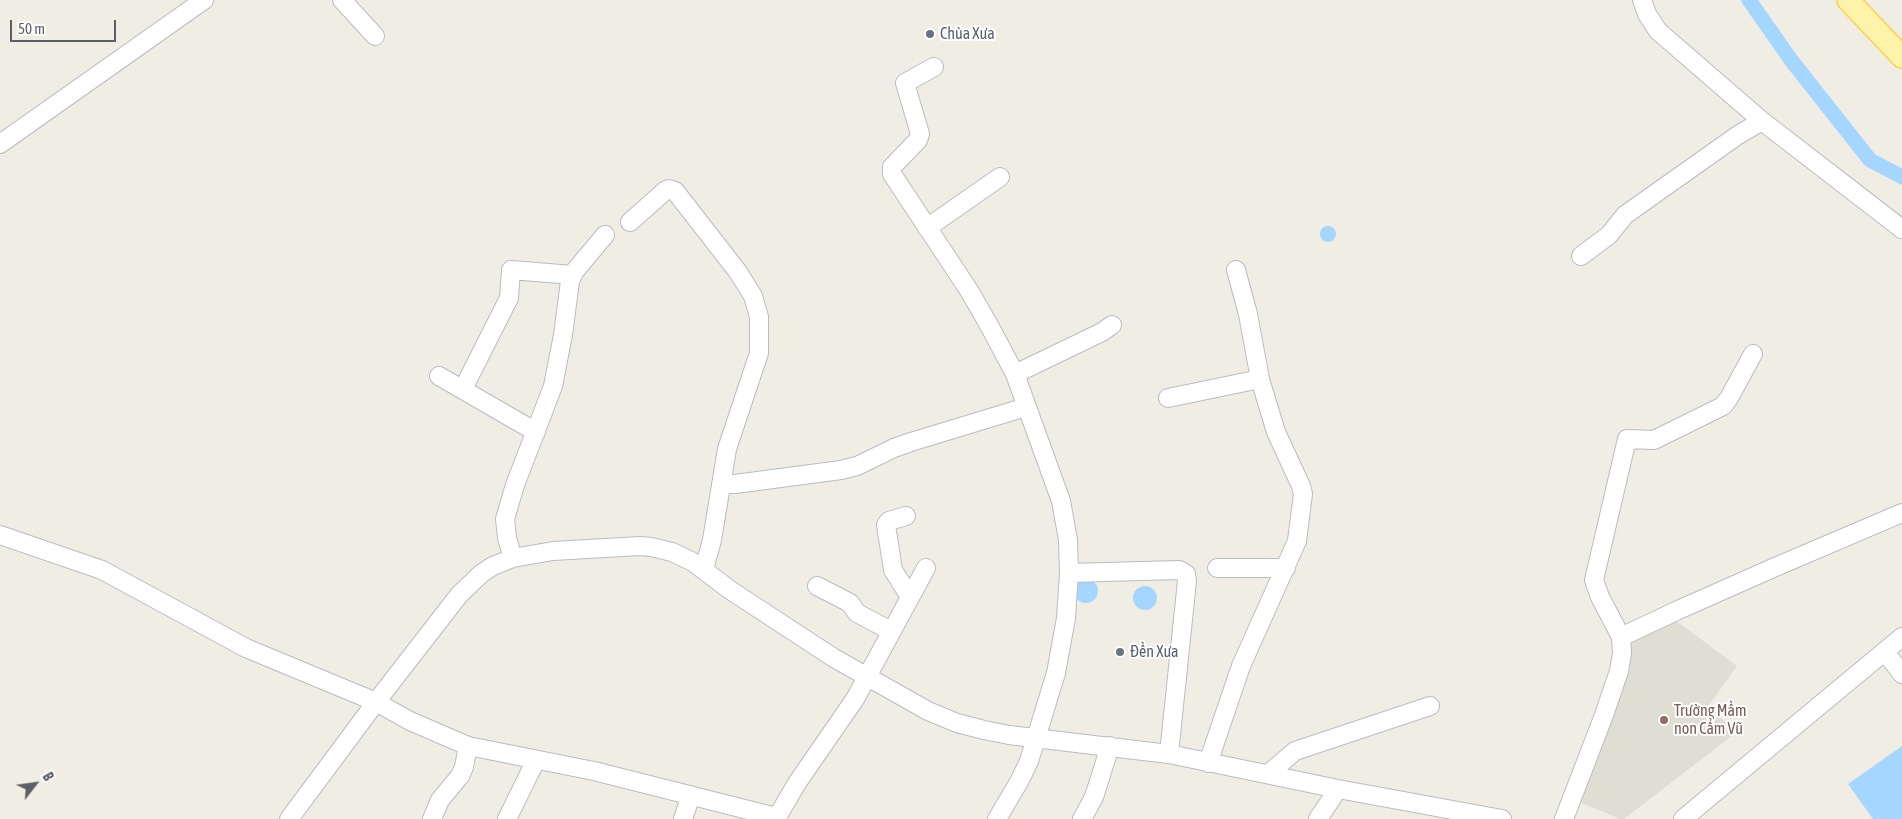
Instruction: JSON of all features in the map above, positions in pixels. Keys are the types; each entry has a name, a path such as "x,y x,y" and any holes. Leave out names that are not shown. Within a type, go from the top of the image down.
{"main road":[{"path":"1848,0 1902,57"}],"street":[{"path":"0,144 204,0"},
{"path":"342,0 375,36"},
{"path":"1642,0 1647,14 1658,31 1762,121 1902,229"},
{"path":"934,67 905,83 920,134 918,140 892,167 892,174 970,292 1014,374 1061,501 1068,540 1069,572 1066,618 1056,673 1029,761 997,819"},
{"path":"1581,256 1609,235 1625,215 1738,135 1762,121"},
{"path":"927,228 1000,177"},
{"path":"630,222 666,190 672,189 738,272 753,296 759,317 759,353 727,449 712,540 704,570"},
{"path":"513,558 507,538 506,519 515,486 553,386 563,335 570,281 605,235"},
{"path":"463,389 509,298 512,270 573,275"},
{"path":"1208,763 1240,666 1286,568 1300,529 1303,494 1276,432 1260,379 1248,314 1236,270"},
{"path":"1014,374 1102,332 1112,325"},
{"path":"1564,819 1604,715 1619,671 1622,653 1621,638 1600,597 1594,580 1627,439 1654,440 1723,406 1753,354"},
{"path":"439,376 536,432"},
{"path":"1168,398 1260,379"},
{"path":"721,484 734,484 841,470 857,466 911,442 1026,407"},
{"path":"1621,638 1676,611 1902,513"},
{"path":"906,516 889,521 886,525 893,570 910,597"},
{"path":"0,535 102,570 246,648 376,702 410,721 468,746 594,771 776,818 797,783 854,699 926,568"},
{"path":"289,819 376,702 464,589 482,573 513,558 553,551 640,546 672,552 704,570 730,590 834,658 928,711 957,722 984,730 1036,738 1169,754 1338,789 1502,819"},
{"path":"1217,568 1286,568"},
{"path":"1069,572 1179,570 1186,574 1187,581 1169,754"},
{"path":"817,586 850,603 857,613 891,631"},
{"path":"1683,819 1902,638"},
{"path":"1885,652 1902,674"},
{"path":"1268,774 1294,751 1430,706"},
{"path":"432,819 440,800 460,776 464,767 468,746"},
{"path":"1082,819 1094,797 1110,746"},
{"path":"506,819 536,760"},
{"path":"1318,819 1338,789"},
{"path":"683,819 691,795"}],"shaded area":[{"name":"Trường Mầm non Cẩm Vũ","path":"1671,617 1737,666 1707,708 1738,731 1624,819 1620,819 1575,800 1625,639"}],"water":[{"path":"1325,226 1331,226 1336,231 1334,240 1325,242 1320,237 1320,231"},
{"path":"1086,579 1095,582 1098,591 1095,600 1086,603 1077,600 1074,591 1077,582"},
{"path":"1145,586 1154,589 1157,598 1154,607 1145,610 1136,607 1133,598 1136,589"},
{"path":"1902,746 1902,819 1873,819 1848,784"}],"waterway":[{"path":"1749,0 1791,60 1870,160 1902,177"}],"place":[{"name":"Chùa Xưa","path":"930,34"},
{"name":"Đền Xưa","path":"1120,652"},
{"name":"Trường Mầm non Cẩm Vũ","path":"1664,720"}]}
